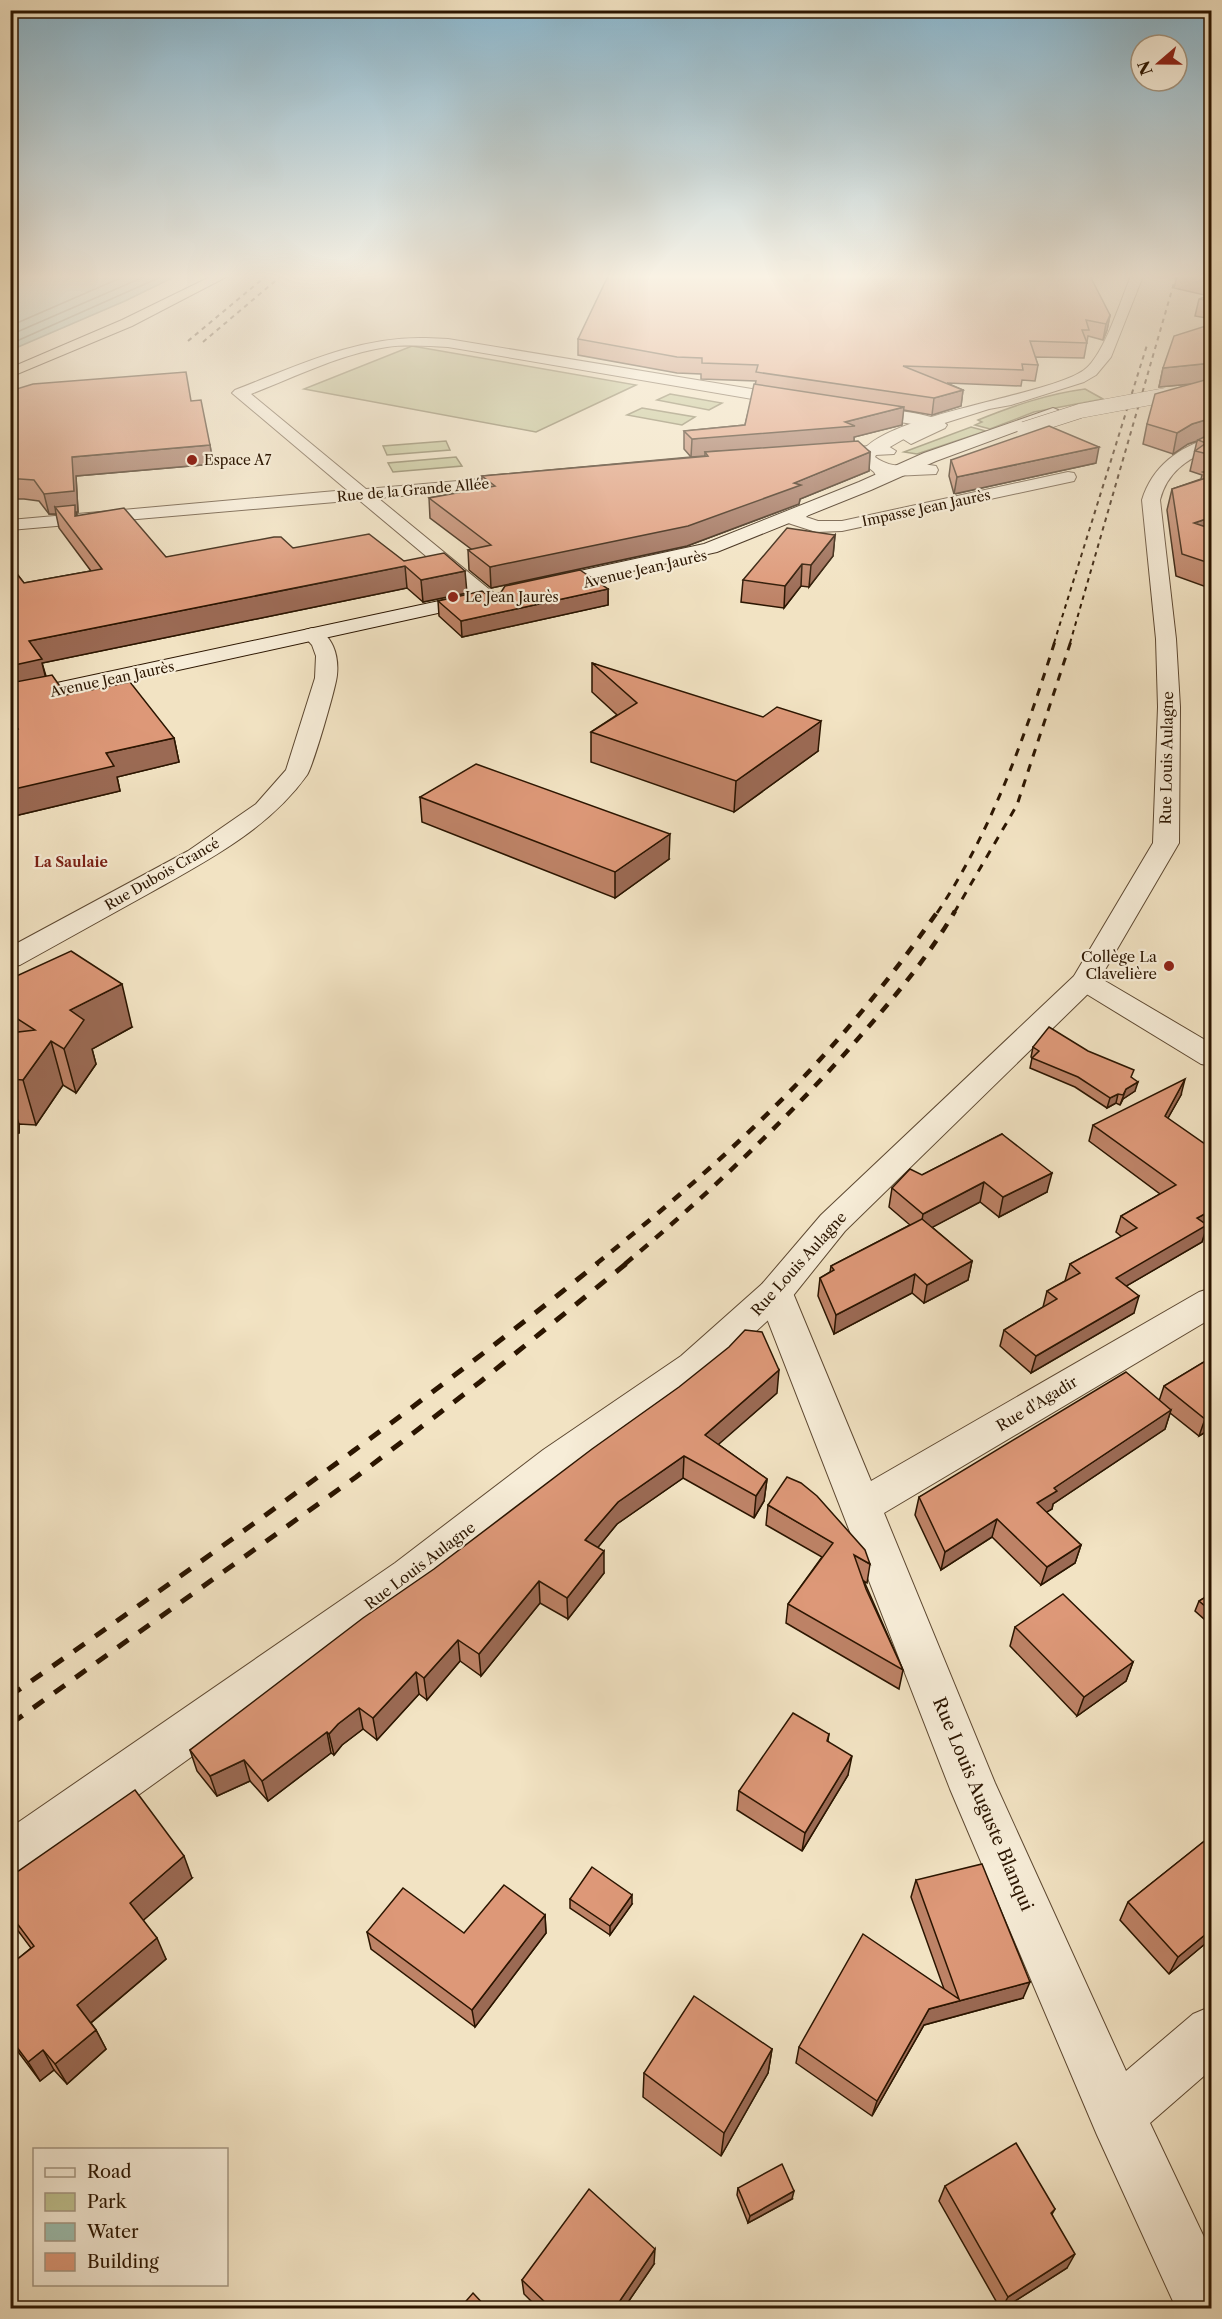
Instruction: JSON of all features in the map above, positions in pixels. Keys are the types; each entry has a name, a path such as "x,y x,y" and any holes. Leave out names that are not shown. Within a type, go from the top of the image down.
{"street":[{"path":"264,384 240,393 362,494 509,596"},
{"path":"693,384 810,404"},
{"path":"930,470 895,471 866,459 868,452 892,437 932,422 1062,384"},
{"path":"1020,427 1080,411 1172,392"},
{"path":"820,453 888,451 900,442 968,420 1005,402"},
{"path":"844,410 932,422 939,425 911,439"},
{"name":"Avenue Jean Jaurès","path":"801,517 833,508 930,470 1020,427"},
{"name":"Avenue Jean Jaurès","path":"10,700 720,551 801,517 895,471 1020,427"},
{"name":"Rue Louis Aulagne","path":"10,1858 410,1576 558,1461 694,1366 775,1293 834,1223 1085,981 1166,843 1169,696 1166,639 1151,500 1158,481 1175,462 1212,443"},
{"path":"888,451 895,471"},
{"path":"833,508 831,505 895,471"},
{"name":"Impasse Jean Jaurès","path":"801,517 816,527 842,526 1068,477"},
{"name":"Rue de la Grande Allée","path":"10,525 538,478"},
{"name":"Rue Dubois Crancé","path":"10,960 197,856 265,809 297,772 328,667 327,656 315,637"},
{"path":"1085,981 1212,1057"},
{"name":"Rue Louis Auguste Blanqui","path":"775,1293 974,1789 1117,2115 1206,2308"},
{"name":"Rue d'Agadir","path":"862,1506 1212,1301"},
{"path":"1117,2115 1212,2033"}],"green space":[{"path":"316,384 636,385 536,432 304,389"},
{"path":"1085,389 1103,399 1034,412 990,429 975,425 982,422 978,420 1017,405"},
{"path":"670,394 722,403 709,410 657,400"},
{"path":"642,408 695,417 682,425 627,415"},
{"path":"971,427 986,431 917,454 904,452"},
{"path":"446,441 450,450 387,455 383,446"},
{"path":"456,457 462,466 393,472 388,463"}],"building":[{"path":"32,384 188,384 191,401 201,400 210,445 72,457 74,491 44,494 34,480 10,479 10,391"},
{"path":"754,384 904,407 845,422 855,426 692,439 684,431 745,425"},
{"path":"840,384 949,384 963,390 934,398"},
{"path":"1190,384 1212,384 1212,418 1192,424 1177,433 1147,424 1155,394"},
{"path":"1049,426 1099,447 957,477 951,460"},
{"path":"1212,433 1212,455 1195,451 1206,443 1198,440"},
{"path":"858,441 870,452 794,483 801,485 688,526 490,567 468,550 491,545 429,498 495,486 482,476 708,456 705,452"},
{"path":"1212,469 1212,475 1203,472"},
{"path":"1212,476 1212,517 1194,523 1212,529 1212,564 1182,554 1172,489"},
{"path":"75,505 75,516 124,508 166,557 274,537 281,537 293,548 369,534 404,561 444,553 465,571 421,580 405,566 29,641 42,659 10,666 10,565 24,583 102,569 55,507"},
{"path":"787,528 835,535 811,565 802,564 785,586 743,580"},
{"path":"580,570 608,589 461,621 438,601 482,591 486,594 500,594 505,586"},
{"path":"592,663 763,717 777,707 821,721 736,781 591,732 637,703"},
{"path":"52,675 66,695 130,682 174,738 106,753 114,766 10,790 10,730 18,729 10,717 10,683"},
{"path":"476,764 670,834 615,872 420,797"},
{"path":"71,951 122,984 70,1010 84,1020 64,1049 51,1041 23,1080 10,1079 10,1033 35,1030 10,1014 10,979"},
{"path":"1049,1027 1088,1051 1134,1070 1131,1077 1138,1082 1126,1089 1123,1095 1118,1094 1110,1098 1078,1077 1032,1058 1039,1051 1033,1047"},
{"path":"1185,1079 1165,1116 1212,1149 1212,1210 1197,1218 1207,1225 1116,1278 1139,1296 1036,1356 1004,1330 1057,1299 1047,1291 1080,1273 1070,1264 1137,1228 1121,1216 1176,1185 1093,1125"},
{"path":"1002,1134 1052,1173 1003,1197 984,1182 923,1214 892,1188 910,1169 922,1175"},
{"path":"922,1219 972,1261 927,1285 915,1274 836,1315 820,1278 834,1270 831,1266"},
{"path":"745,1330 762,1332 779,1370 705,1435 767,1479 756,1496 684,1456 618,1502 585,1540 604,1551 567,1598 539,1581 479,1654 458,1640 424,1678 416,1672 373,1718 359,1708 329,1734 327,1732 262,1781 244,1760 210,1776 190,1750 363,1618 434,1569 592,1449 679,1387 729,1347"},
{"path":"1212,1357 1212,1415 1205,1419 1164,1386"},
{"path":"1126,1372 1171,1410 1054,1488 1057,1491 1037,1503 1081,1545 1047,1567 997,1519 945,1552 919,1497"},
{"path":"787,1477 801,1483 817,1496 865,1550 870,1564 854,1555 866,1589 903,1670 788,1604 833,1543 768,1505"},
{"path":"1212,1593 1212,1612 1199,1601"},
{"path":"1063,1594 1133,1662 1084,1697 1015,1627"},
{"path":"793,1713 829,1734 827,1741 852,1756 805,1833 739,1791"},
{"path":"135,1790 184,1856 130,1903 157,1938 77,2005 96,2030 55,2064 43,2050 28,2062 10,2038 10,1965 34,1946 10,1914 10,1877"},
{"path":"1212,1835 1212,1929 1178,1957 1128,1902"},
{"path":"982,1864 1030,1982 929,2009 877,2101 799,2047 863,1934 959,1999 916,1880"},
{"path":"592,1867 632,1895 610,1926 570,1899"},
{"path":"504,1885 545,1915 472,2010 367,1932 403,1888 464,1933"},
{"path":"694,1996 772,2049 724,2133 644,2073"},
{"path":"1016,2143 1055,2209 1051,2213 1075,2254 1008,2297 945,2186"},
{"path":"782,2164 794,2191 750,2216 738,2188"},
{"path":"589,2189 655,2249 615,2308 551,2308 522,2280"},
{"path":"473,2293 487,2308 460,2308"}],"railway":[{"path":"1054,643 1135,384"},
{"path":"1070,643 1145,384"},
{"path":"937,913 975,848 1006,781 1055,641"},
{"path":"954,913 1017,805 1071,641"},
{"path":"596,1264 692,1184 783,1098 866,1007 938,911"},
{"path":"625,1264 741,1161 823,1078 905,983 932,948 955,911"},
{"path":"10,1696 234,1538 381,1430 598,1263"},
{"path":"12,1723 356,1477 480,1382 627,1263"},
{"path":"10,1724 14,1721"}],"place":[{"name":"Espace A7","path":"192,460"},
{"name":"Le Jean Jaurès","path":"453,597"},
{"name":"Collège La Clavelière","path":"1169,966"}],"district":[{"name":"La Saulaie","path":"71,862"}]}
